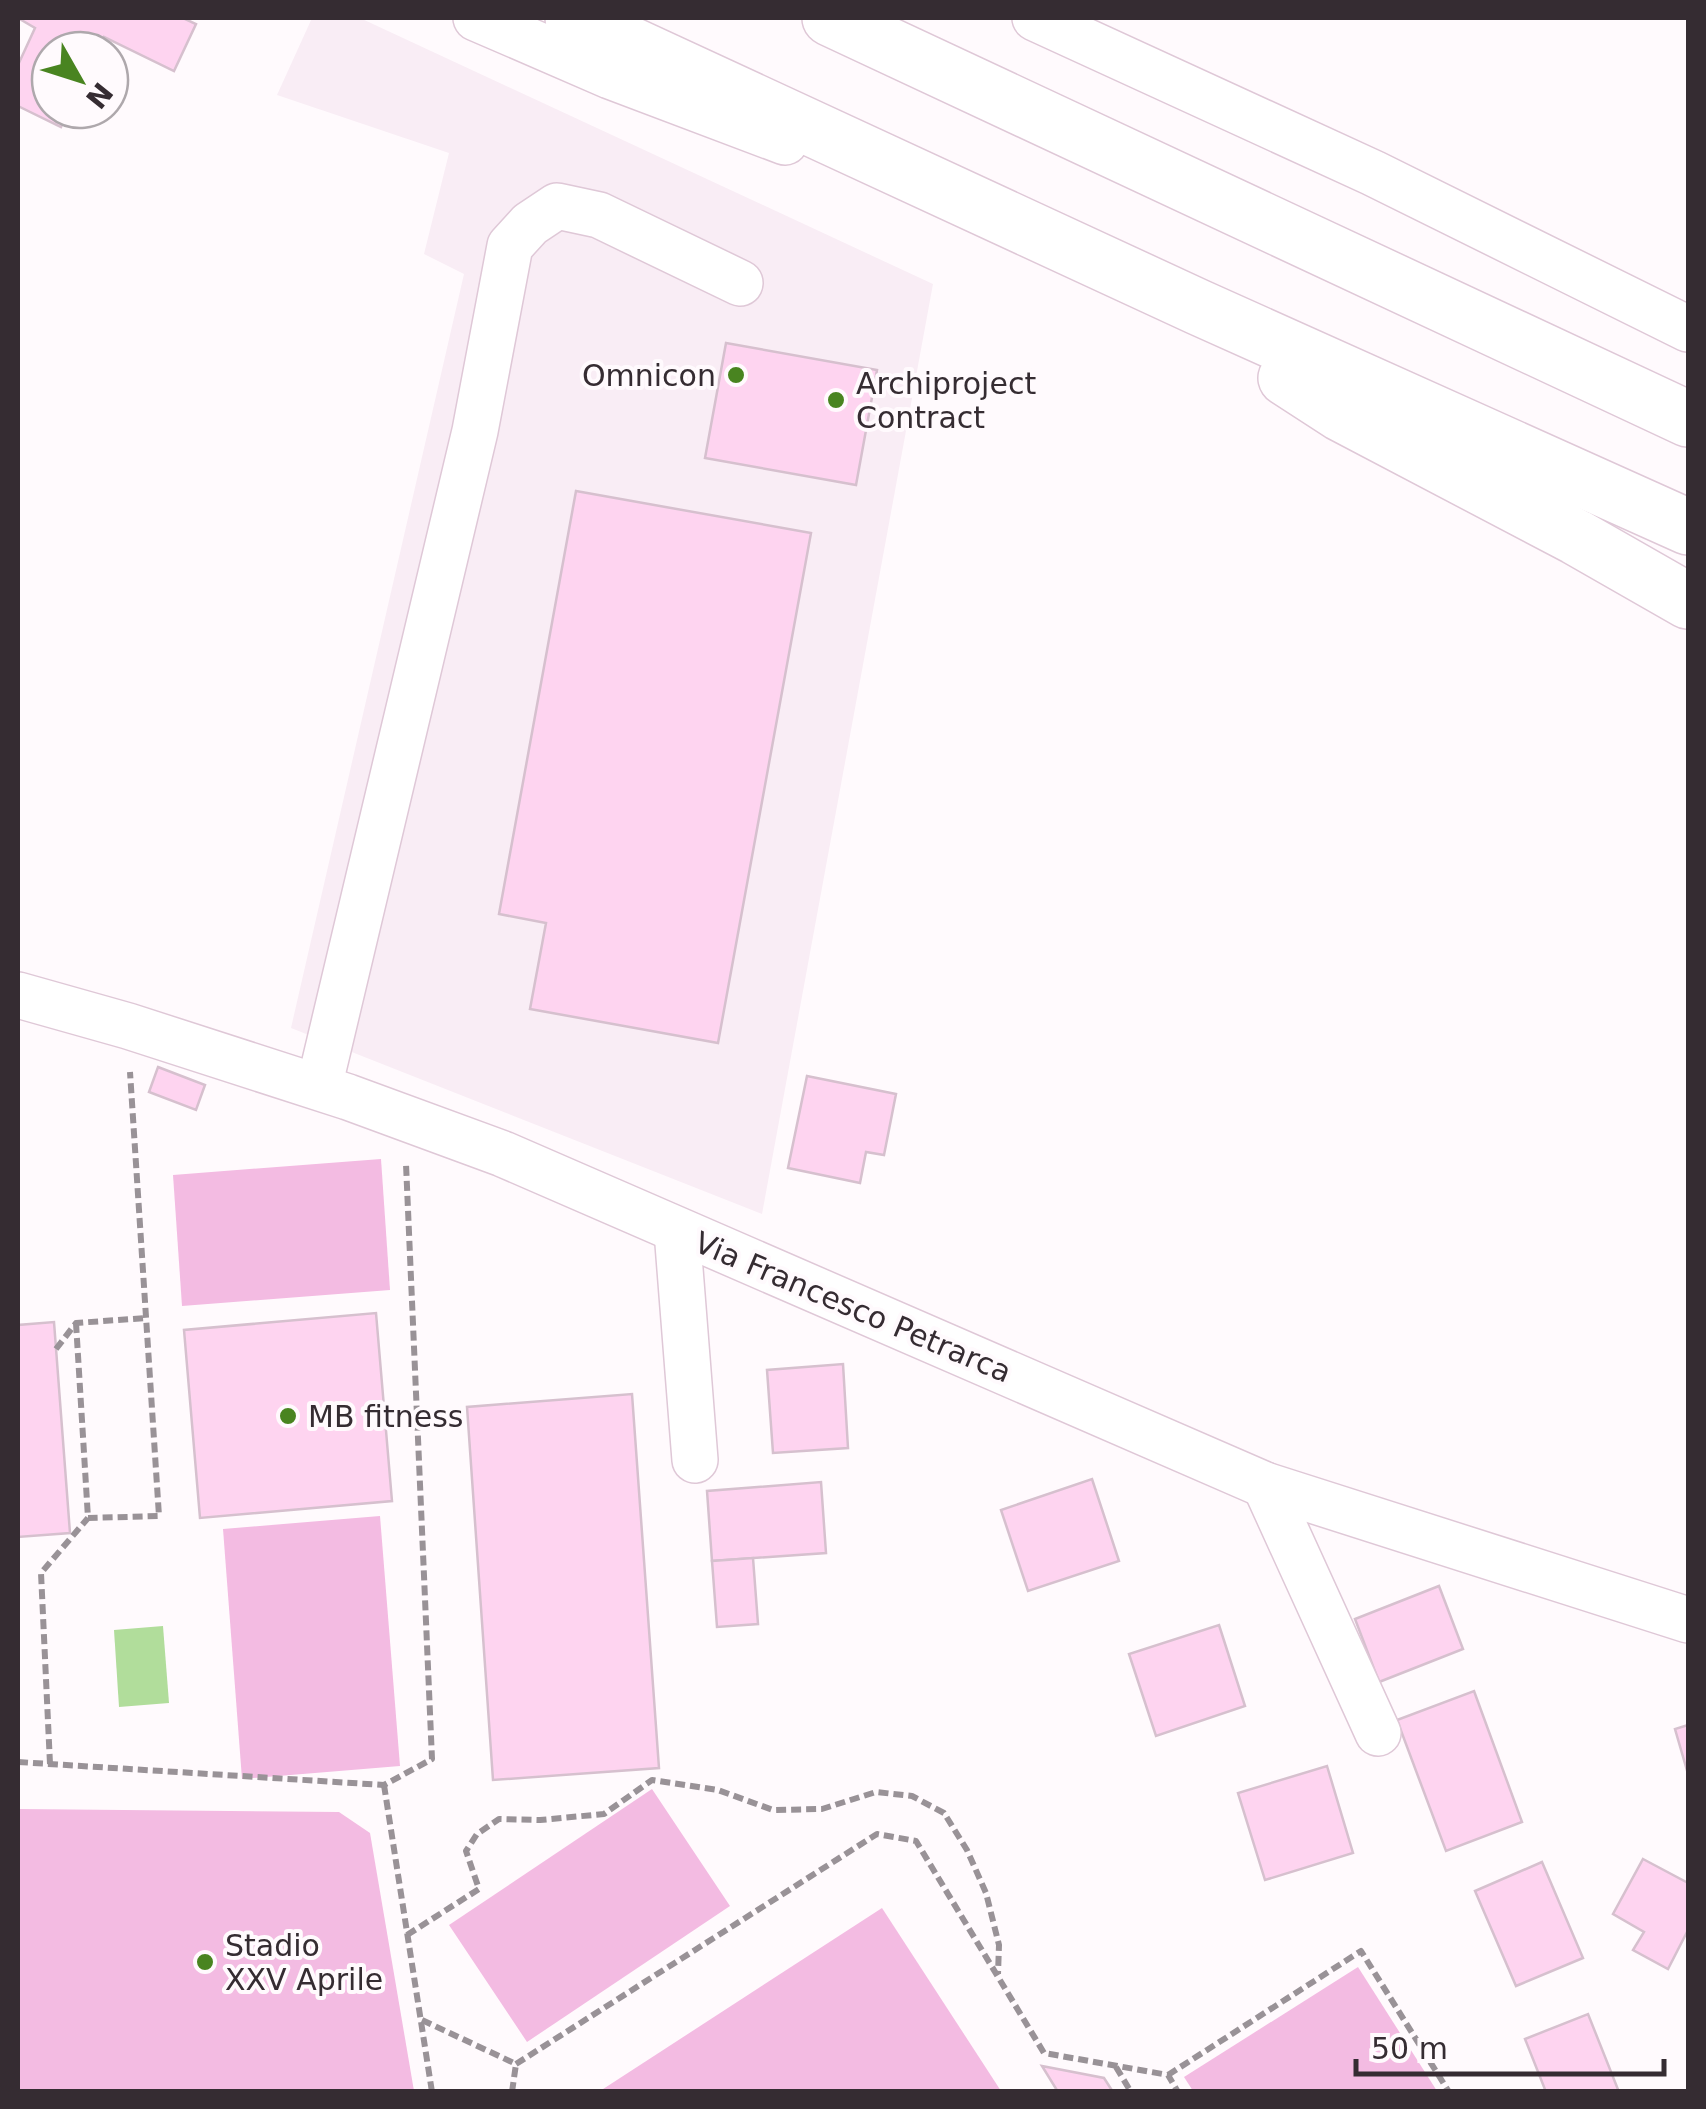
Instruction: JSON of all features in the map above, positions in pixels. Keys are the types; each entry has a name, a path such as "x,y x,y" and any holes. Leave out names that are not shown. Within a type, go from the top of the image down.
{"highway":[{"path":"573,18 1688,528"},
{"path":"830,18 1688,419"},
{"path":"1198,307 1261,362 1340,413 1688,601"}],"street":[{"path":"476,18 610,76 920,197 1034,232"},
{"path":"1034,18 1373,173 1688,329"},
{"path":"318,1087 475,431 510,246 530,224 558,206 598,214 740,283"},
{"name":"Via Francesco Petrarca","path":"18,995 318,1087 503,1154 1265,1485 1688,1620"},
{"path":"676,1231 695,1460"},
{"path":"1265,1485 1378,1733"}],"path":[{"path":"88,1518 159,1516 128,1026"},
{"path":"18,1762 384,1784 432,1759 404,1117"},
{"path":"56,1350 76,1323 146,1318"},
{"path":"50,1764 41,1573 88,1518 76,1323"},
{"path":"407,1935 479,1889 466,1851 477,1834 499,1819 604,1814 652,1780 718,1790 773,1810 822,1810 876,1792 912,1796 944,1813 967,1850 986,1894 999,1944 998,1976"},
{"path":"384,1784 432,2092"},
{"path":"512,2092 516,2064 877,1834 916,1841 1044,2053 1168,2075 1361,1951 1449,2092"},
{"path":"420,2020 516,2064"},
{"path":"1116,2066 1131,2092"},
{"path":"1168,2075 1178,2092"}],"shaded area":[{"path":"312,18 360,18 933,284 762,1214 291,1028 464,274 424,254 449,153 277,95"},
{"path":"381,1159 390,1290 182,1306 173,1175"},
{"path":"380,1516 400,1766 242,1779 223,1529"},
{"path":"163,1626 169,1703 119,1707 114,1630"},
{"path":"652,1789 730,1906 527,2042 449,1925"},
{"name":"Stadio XXV Aprile","path":"18,1809 339,1812 370,1833 414,2091 18,2091"},
{"path":"882,1908 1001,2091 600,2091"},
{"path":"1358,1967 1437,2091 1193,2091 1184,2077"}],"building":[{"path":"18,18 183,18 196,24 174,71 130,50 130,30 35,28"},
{"path":"30,39 30,112 18,106 18,65"},
{"path":"726,343 877,370 856,485 705,458"},
{"path":"576,491 811,533 718,1043 530,1009 546,923 499,914"},
{"path":"158,1067 205,1085 196,1110 149,1092"},
{"path":"807,1076 896,1094 884,1155 866,1152 860,1183 788,1168"},
{"name":"MB fitness","path":"376,1313 392,1501 200,1518 184,1330"},
{"path":"54,1322 70,1533 18,1537 18,1325"},
{"path":"843,1364 848,1448 773,1453 767,1370"},
{"path":"632,1394 659,1768 493,1780 467,1407"},
{"path":"1092,1479 1119,1561 1028,1591 1001,1510"},
{"path":"821,1482 826,1553 712,1561 707,1491"},
{"path":"753,1558 758,1624 717,1627 712,1561"},
{"path":"1439,1586 1463,1649 1379,1682 1355,1619"},
{"path":"1219,1625 1245,1706 1156,1736 1129,1654"},
{"path":"1474,1691 1522,1822 1446,1851 1397,1720"},
{"path":"1688,1725 1688,1774 1675,1729"},
{"path":"1327,1766 1353,1853 1265,1880 1238,1793"},
{"path":"1643,1859 1688,1883 1688,1930 1668,1969 1633,1950 1644,1932 1613,1914"},
{"path":"1542,1862 1583,1958 1516,1986 1475,1891"},
{"path":"1588,2014 1619,2092 1546,2092 1525,2039"},
{"path":"1042,2066 1104,2078 1113,2092 1058,2092"}],"place":[{"name":"Omnicon","path":"736,375"},
{"name":"Archiproject Contract","path":"836,400"},
{"name":"MB fitness","path":"288,1416"},
{"name":"Stadio XXV Aprile","path":"205,1962"}]}
